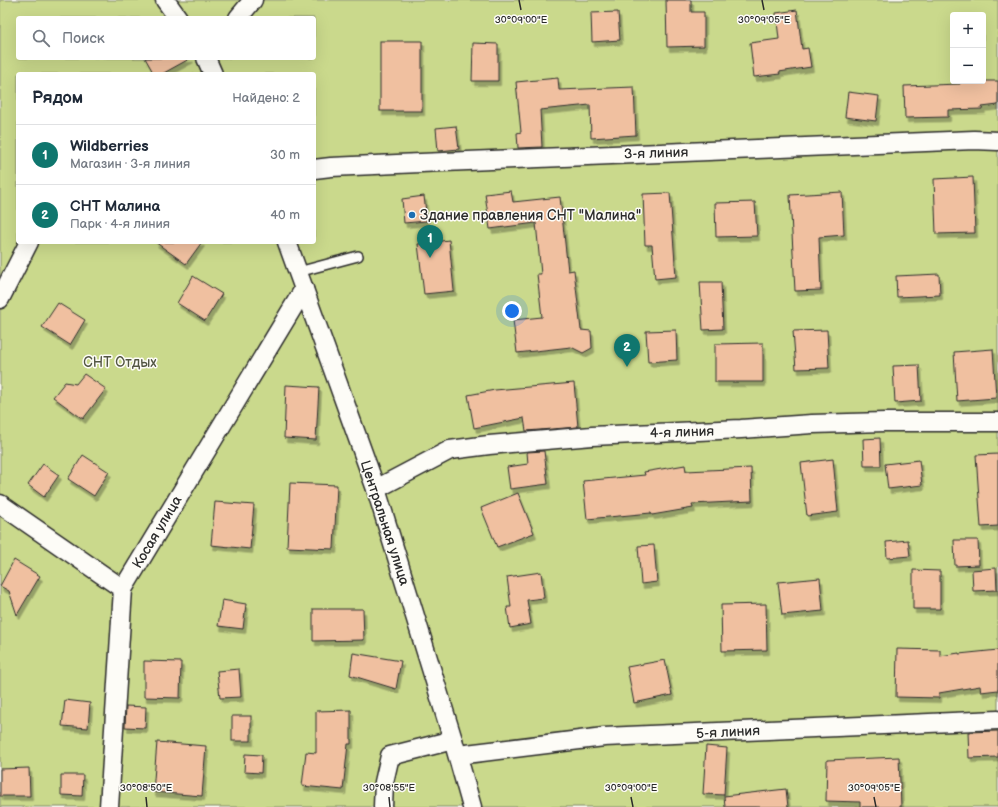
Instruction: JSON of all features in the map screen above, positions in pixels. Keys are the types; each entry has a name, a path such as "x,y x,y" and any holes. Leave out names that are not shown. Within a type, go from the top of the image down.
{"street":[{"path":"165,0 177,16"},
{"path":"240,16 253,0"},
{"path":"207,60 212,72"},
{"name":"3-я линия","path":"316,169 397,164 998,141"},
{"path":"0,299 28,244"},
{"name":"Центральная улица","path":"288,244 376,489 456,747 472,807"},
{"name":"Косая улица","path":"110,807 123,589 301,280"},
{"name":"4-я линия","path":"376,489 450,450 488,444 592,436 812,424 885,422 998,422"},
{"path":"0,504 123,589"},
{"name":"5-я линия","path":"383,807 384,782 390,756 456,747 604,737 998,720"}],"lane":[{"path":"301,280 358,256"}],"green space":[{"name":"СНТ Отдых","path":"0,0 998,0 998,807 0,807"}],"building":[{"path":"666,0 691,0 691,12 704,12 704,46 667,47"},
{"path":"797,10 802,49 808,48 811,67 779,72 780,74 754,77 750,43 779,39 776,13"},
{"path":"618,12 620,40 592,42 591,13"},
{"path":"380,41 422,41 422,111 380,111"},
{"path":"473,43 498,44 498,81 472,81"},
{"path":"146,60 187,60 166,72 153,72"},
{"path":"558,78 559,90 634,87 636,135 591,138 590,105 540,110 542,147 518,148 517,133 521,132 516,82"},
{"path":"986,81 998,81 998,105 982,107 983,109 948,110 948,117 905,118 904,86 986,84"},
{"path":"848,92 879,96 876,121 845,117"},
{"path":"456,126 459,149 438,151 436,128"},
{"path":"973,177 975,233 936,234 934,179"},
{"path":"511,191 513,202 560,197 568,271 574,270 581,330 591,331 592,348 583,353 571,347 517,353 513,320 542,317 537,274 541,274 536,223 490,229 485,194"},
{"path":"842,192 844,235 819,237 821,290 795,291 790,195"},
{"path":"670,193 676,277 655,279 652,245 645,245 643,194"},
{"name":"Здание правления СНТ \"Малина\"","path":"424,196 427,221 404,223 402,199"},
{"path":"755,202 757,236 716,237 715,203"},
{"path":"449,240 454,291 424,294 418,244"},
{"path":"158,244 201,244 186,264"},
{"path":"939,274 940,295 897,297 896,276"},
{"path":"193,276 222,294 205,321 177,303"},
{"path":"700,282 721,282 723,329 703,330"},
{"path":"58,303 85,320 70,345 42,327"},
{"path":"676,330 677,360 648,362 646,331"},
{"path":"827,330 829,368 796,369 793,331"},
{"path":"763,343 763,382 715,382 715,344"},
{"path":"993,349 996,398 957,401 954,352"},
{"path":"919,365 921,401 895,403 893,366"},
{"path":"84,374 106,389 83,419 53,397 65,382 76,384"},
{"path":"574,383 578,427 526,431 524,418 474,428 468,395 495,390"},
{"path":"286,385 319,387 316,440 284,438"},
{"path":"880,438 881,466 864,466 863,439"},
{"path":"544,451 548,484 510,489 507,467 528,464 527,452"},
{"path":"998,454 998,526 981,527 976,455"},
{"path":"83,455 109,472 94,496 68,479"},
{"path":"833,459 838,512 807,516 801,463"},
{"path":"919,460 922,485 888,489 885,464"},
{"path":"43,464 59,475 44,497 28,485"},
{"path":"685,465 686,471 751,468 752,501 692,504 693,508 652,515 651,513 587,519 583,481 645,475 644,472"},
{"path":"290,483 337,485 334,549 287,547"},
{"path":"518,493 534,533 497,547 481,508"},
{"path":"215,502 254,505 250,549 211,545"},
{"path":"908,540 910,556 887,558 886,542"},
{"path":"954,540 978,540 979,565 955,566"},
{"path":"654,545 657,582 641,584 638,546"},
{"path":"14,560 40,576 17,615 9,591 0,586"},
{"path":"996,568 997,590 973,591 972,570"},
{"path":"913,570 940,571 940,609 913,609"},
{"path":"541,572 544,598 527,600 531,624 510,628 507,607 511,607 507,577"},
{"path":"820,578 823,611 782,615 778,582"},
{"path":"222,600 246,604 243,629 218,626"},
{"path":"766,604 767,650 722,651 721,605"},
{"path":"313,609 363,609 364,640 313,641"},
{"path":"897,649 940,650 940,656 998,650 998,690 981,692 980,686 939,693 939,698 896,697"},
{"path":"353,653 401,661 396,689 350,675"},
{"path":"665,660 672,695 634,703 627,667"},
{"path":"144,661 181,662 180,698 144,697"},
{"path":"239,669 241,697 220,698 217,671"},
{"path":"65,700 90,703 88,728 62,726"},
{"path":"126,706 146,707 145,728 125,727"},
{"path":"351,710 351,744 348,744 343,790 302,786 306,752 316,753 316,711"},
{"path":"232,716 251,716 251,741 232,741"},
{"path":"998,731 998,757 969,758 968,732"},
{"path":"157,742 206,746 202,796 153,792"},
{"path":"706,746 727,748 724,795 703,794"},
{"path":"245,754 262,755 261,773 244,772"},
{"path":"899,757 901,807 860,807 860,802 826,801 827,760"},
{"path":"29,768 30,796 0,796 0,769"},
{"path":"61,775 83,775 82,796 61,795"},
{"path":"786,789 788,807 725,807 724,796"}],"place":[{"name":"Здание правления СНТ \"Малина\"","path":"412,215"},
{"name":"Wildberries","path":"430,258"},
{"name":"СНТ Малина","path":"627,367"}]}
